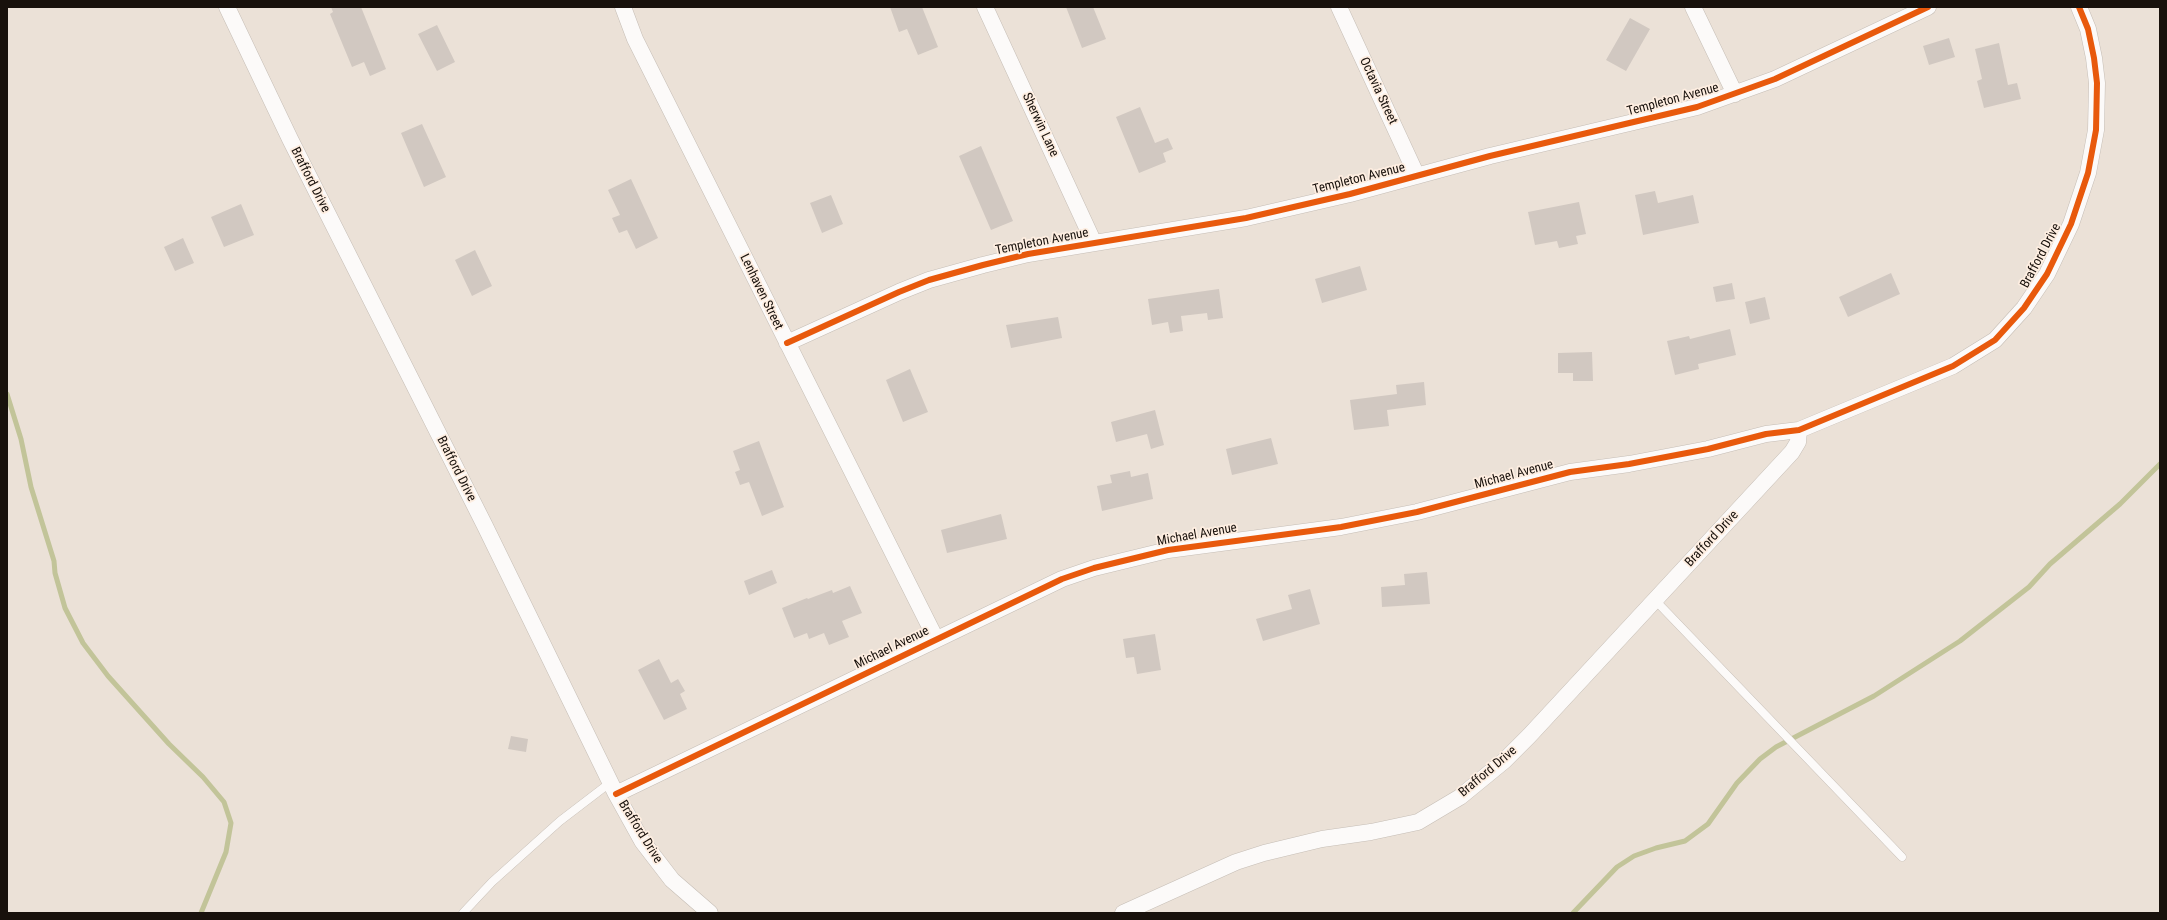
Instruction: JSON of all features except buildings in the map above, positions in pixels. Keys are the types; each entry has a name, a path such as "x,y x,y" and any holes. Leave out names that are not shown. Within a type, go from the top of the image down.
{"street":[{"name":"Brafford Drive","path":"227,7 287,134 485,526 614,788 642,841 672,880 690,898 710,913"},
{"name":"Lenhaven Street","path":"623,7 635,39 936,639"},
{"name":"Sherwin Lane","path":"985,7 1094,243"},
{"name":"Octavia Street","path":"1339,7 1417,176"},
{"path":"1693,7 1736,94"},
{"name":"Templeton Avenue","path":"787,343 929,280 1028,254 1246,218 1350,194 1490,156 1697,107 1775,79 1928,7"},
{"name":"Brafford Drive","path":"1123,913 1236,862 1264,853 1322,839 1371,832 1418,822 1460,797 1504,761 1792,452 1798,442 1799,430 1953,366 1980,351 1995,340 2032,298 2047,274 2071,224 2088,173 2096,130 2097,82 2088,29 2079,7"},
{"name":"Michael Avenue","path":"614,788 1062,579 1094,568 1168,550 1349,525 1417,512 1570,472 1708,449 1766,434 1799,430"}],"lane":[{"path":"1655,600 1902,857"},
{"path":"463,913 492,882 560,821 614,788"}],"waterway":[{"path":"7,394 21,439 31,487 54,561 55,573 65,608 83,643 108,676 169,744 203,777 224,802 231,823 226,852 201,913"},
{"path":"1573,913 1617,867 1634,856 1656,848 1685,841 1708,824 1737,783 1760,759 1776,747 1874,696 1960,641 2029,587 2050,564 2120,504 2160,464"}],"cycle path":[{"path":"787,343 929,280 983,265 1028,254 1246,218 1350,194 1490,156 1697,107 1775,79 1928,7"},
{"path":"616,794 1062,579 1094,568 1168,550 1341,527 1417,512 1570,472 1629,464 1708,449 1766,434 1799,430 1953,366 1995,340 2024,308 2047,274 2071,224 2088,173 2096,130 2097,83 2094,58 2088,29 2079,7"}]}
